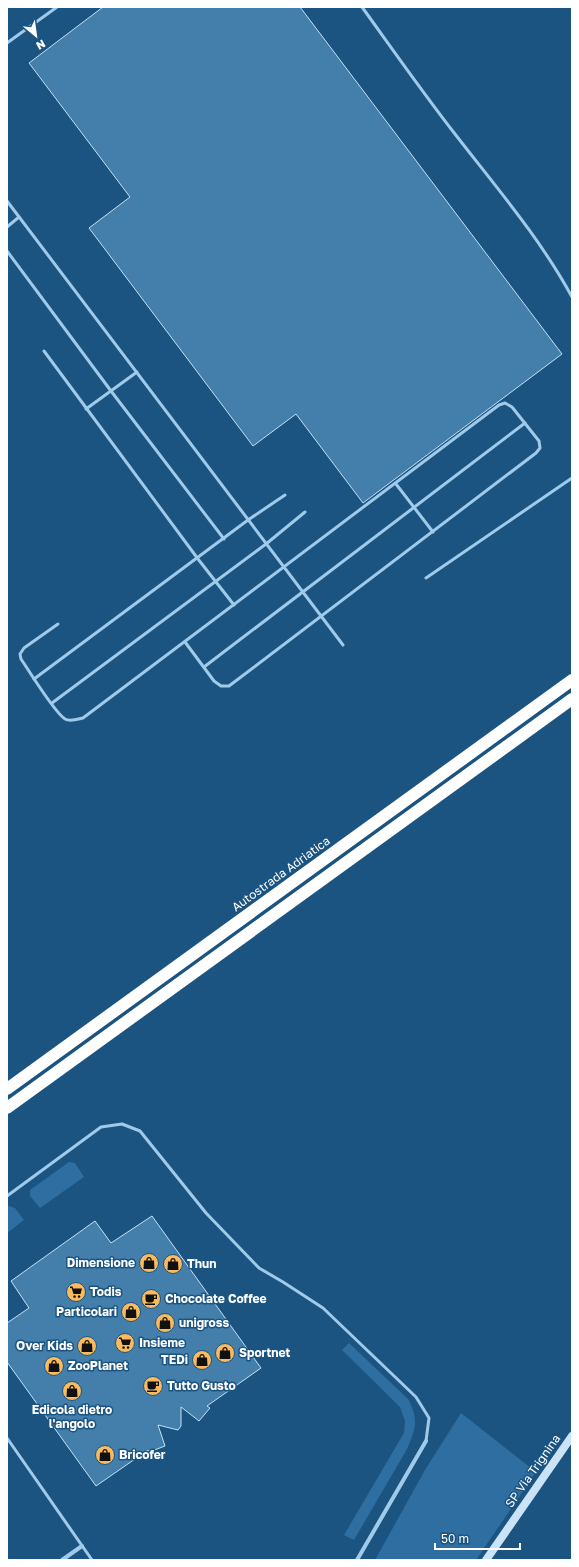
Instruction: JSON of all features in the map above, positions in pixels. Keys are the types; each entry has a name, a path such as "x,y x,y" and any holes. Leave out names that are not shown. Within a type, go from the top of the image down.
{"highway":[{"name":"Autostrada Adriatica","path":"7,1090 572,680"},
{"path":"7,1108 572,699"}],"main road":[{"name":"SP Via Trignina","path":"486,1560 572,1436"}],"street":[{"path":"357,1560 426,1441"},
{"path":"62,1560 82,1546"}],"lane":[{"path":"7,43 57,7"},
{"path":"362,7 433,106 555,266 572,297"},
{"path":"7,201 343,645"},
{"path":"7,227 19,217"},
{"path":"7,251 224,539"},
{"path":"44,351 215,582 234,605"},
{"path":"86,409 137,372"},
{"path":"58,624 24,648 20,654 21,659 57,712 66,720 83,718 396,484 499,405 505,403 512,407 538,441 540,448 536,453 322,617 229,686 221,686 214,681 185,642"},
{"path":"204,667 525,423"},
{"path":"426,578 572,478"},
{"path":"396,484 433,532"},
{"path":"34,679 198,559 248,520 285,495"},
{"path":"52,704 266,544 305,512"},
{"path":"7,1196 101,1127 122,1124 140,1131 206,1213 259,1268 323,1308 416,1397 429,1418 426,1441"},
{"path":"7,1438 92,1560"}],"shaded area":[{"path":"69,1162 75,1163 84,1177 40,1208 30,1196 30,1190"},
{"path":"9,1206 15,1208 24,1220 7,1233 7,1207"},
{"path":"349,1343 408,1399 415,1418 414,1430 407,1449 354,1540 344,1535 404,1433 405,1421 400,1407 342,1350"},
{"path":"461,1413 536,1472 476,1560 375,1560 425,1470"}],"building":[{"path":"103,7 300,7 562,354 363,503 296,414 253,446 89,228 130,197 29,63"},
{"name":"Insieme","path":"152,1216 261,1368 207,1406 210,1408 199,1421 181,1407 181,1426 178,1430 158,1425 165,1446 149,1452 148,1450 96,1486 7,1362 7,1323 29,1308 11,1281 95,1221 111,1243"}],"place":[{"name":"Dimensione","path":"149,1263"},
{"name":"Thun","path":"173,1264"},
{"name":"Todis","path":"76,1292"},
{"name":"Chocolate Coffee","path":"151,1299"},
{"name":"Particolari","path":"131,1312"},
{"name":"unigross","path":"165,1323"},
{"name":"Insieme","path":"125,1343"},
{"name":"Over Kids","path":"87,1346"},
{"name":"Sportnet","path":"225,1353"},
{"name":"TEDi","path":"202,1360"},
{"name":"ZooPlanet","path":"54,1366"},
{"name":"Tutto Gusto","path":"153,1386"},
{"name":"Edicola dietro l'angolo","path":"72,1391"},
{"name":"Bricofer","path":"105,1455"}]}
